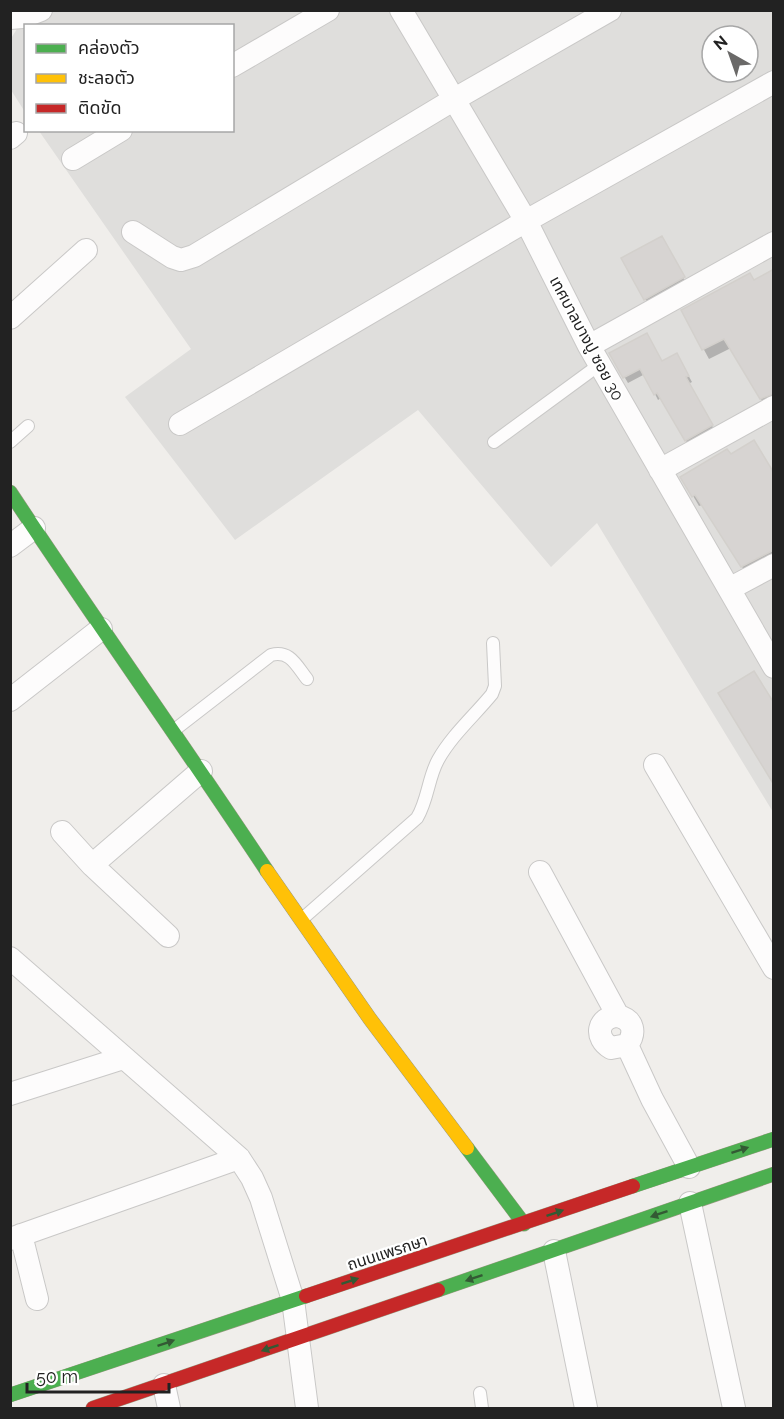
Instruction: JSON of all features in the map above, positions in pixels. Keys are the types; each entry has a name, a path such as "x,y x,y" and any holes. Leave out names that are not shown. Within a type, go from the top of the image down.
{"main road":[{"path":"10,492 101,629 201,771 300,921 370,1019 524,1224"},
{"name":"ถนนแพรกษา","path":"10,1395 774,1139"},
{"path":"93,1408 774,1174"}],"street":[{"path":"10,18 23,17 41,10"},
{"path":"234,65 328,10"},
{"name":"เทศบาลบางปู ซอย 30","path":"401,10 526,221 594,355 774,667"},
{"path":"133,232 172,257 181,260 194,255 453,100 610,10"},
{"path":"180,424 526,221 774,82"},
{"path":"73,159 118,132"},
{"path":"594,355 774,243"},
{"path":"10,318 86,250"},
{"path":"660,470 774,407"},
{"path":"10,546 34,528"},
{"path":"729,589 774,565"},
{"path":"10,700 101,629"},
{"path":"655,765 774,968"},
{"path":"92,864 201,771"},
{"path":"62,832 92,864 168,936"},
{"path":"540,872 618,1016 628,1021 633,1030 627,1045 652,1099 689,1167"},
{"path":"10,958 239,1158 261,1198 293,1300 307,1408"},
{"path":"10,1094 123,1058"},
{"path":"37,1299 16,1237 239,1158"},
{"path":"690,1203 734,1408"},
{"path":"554,1251 586,1408"},
{"path":"164,1384 169,1408"}],"lane":[{"path":"494,442 594,355"},
{"path":"10,442 28,426"},
{"path":"300,921 417,818 424,806 436,764 446,747 492,694 495,686 493,643"},
{"path":"173,731 271,655 280,652 286,654 307,679"},
{"path":"480,1392 482,1408"}],"shaded area":[{"path":"29,10 773,11 773,812 597,523 551,567 418,410 235,540 125,397 191,349 40,132 234,132 234,24 24,24 24,110 11,90 10,40"}],"building":[{"path":"662,236 685,277 644,300 621,258"},
{"path":"774,269 774,394 760,399 724,339 702,350 681,310 750,273 754,280"},
{"path":"647,333 662,361 677,353 689,376 686,377 713,425 685,441 657,393 654,395 640,369 623,378 609,353"},
{"path":"754,440 774,473 774,550 741,567 695,495 692,497 680,477 727,449 731,454"},
{"path":"754,671 774,703 774,785 718,693"}],"traffic: fast":[{"path":"10,492 267,871"},
{"path":"633,1186 774,1139"},
{"path":"467,1148 524,1224"},
{"path":"438,1290 774,1174"},
{"path":"10,1395 306,1296"}],"traffic: slow":[{"path":"267,871 370,1019 467,1148"}],"traffic: jam":[{"path":"306,1296 633,1186"},
{"path":"93,1408 438,1290"}]}
